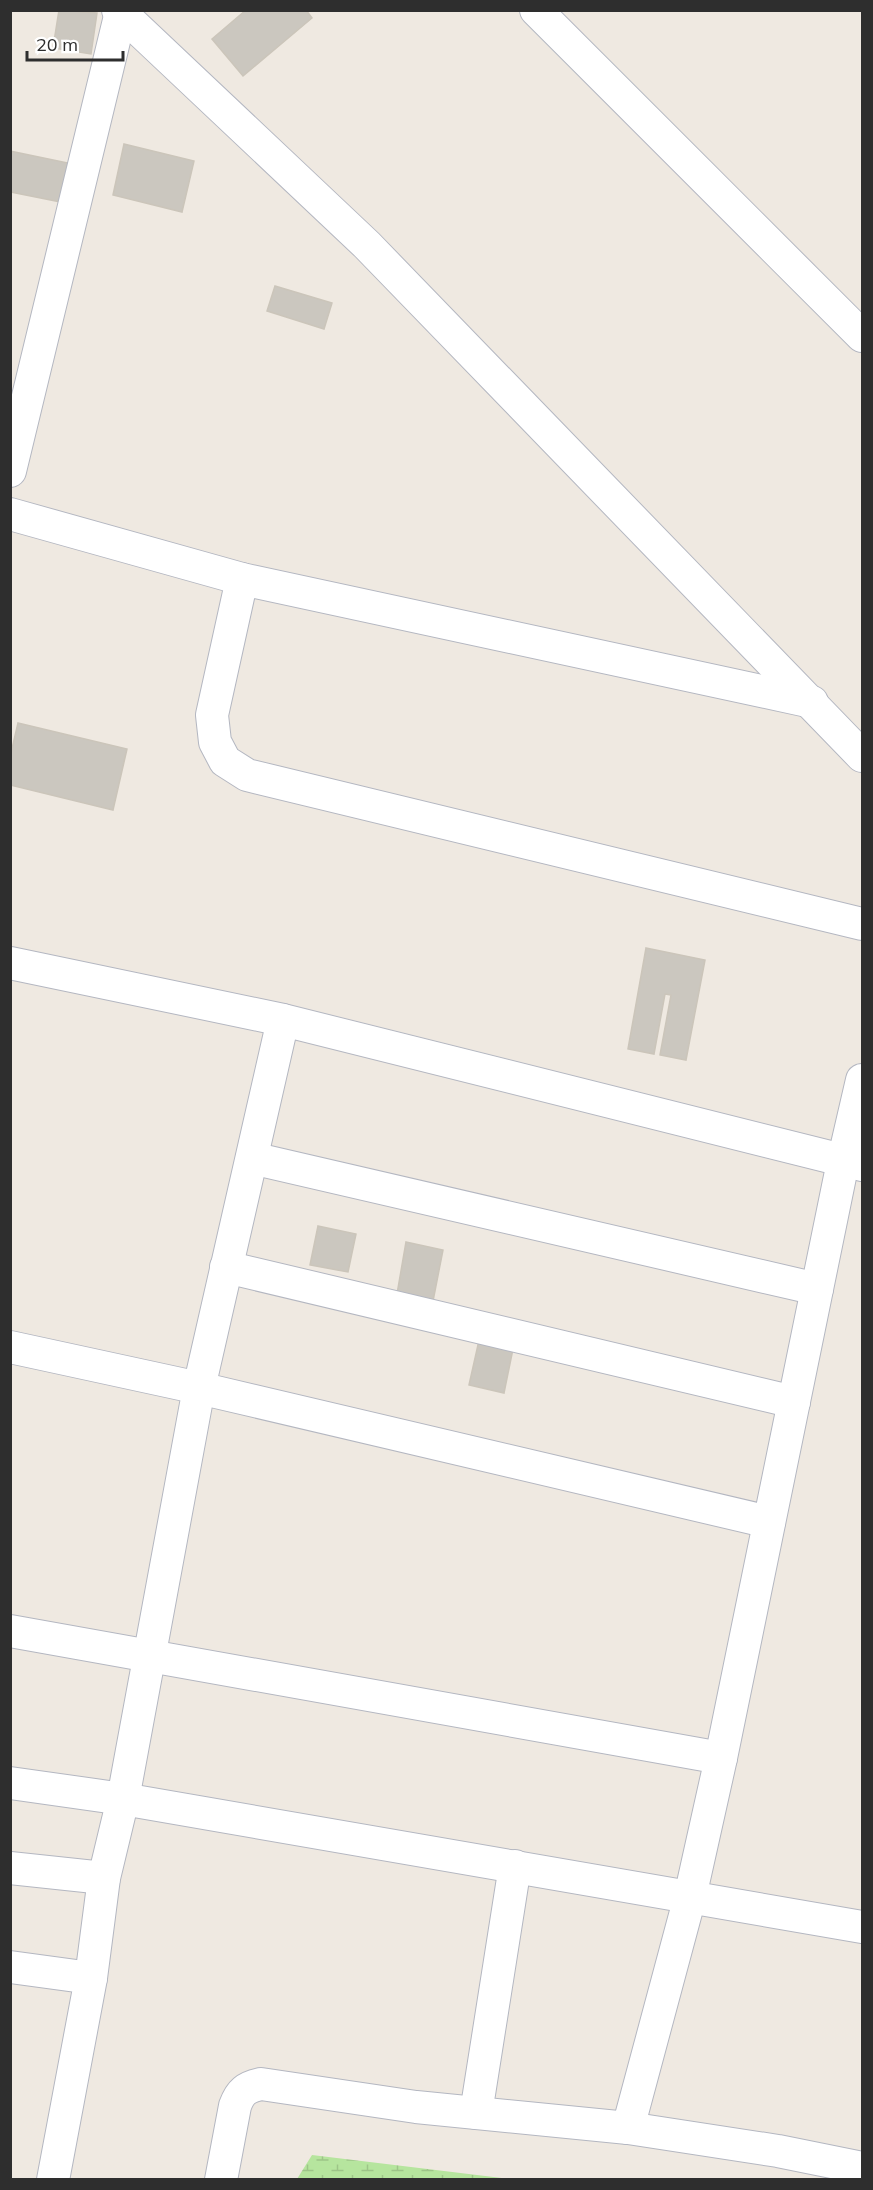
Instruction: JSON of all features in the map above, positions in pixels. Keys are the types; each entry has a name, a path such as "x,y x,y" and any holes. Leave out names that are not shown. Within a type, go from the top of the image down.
{"street":[{"path":"536,10 862,336"},
{"path":"10,471 120,11 367,244 862,756"},
{"path":"10,514 242,579 812,702"},
{"path":"242,579 212,715 215,742 225,761 247,775 862,924"},
{"path":"10,963 283,1020 853,1164"},
{"path":"53,2180 91,1978 104,1878 123,1799 199,1388 283,1020"},
{"path":"628,2128 690,1897 721,1758 817,1289 853,1164 862,1080"},
{"path":"252,1158 817,1289"},
{"path":"226,1267 794,1402"},
{"path":"10,1347 199,1388 769,1522"},
{"path":"10,1631 721,1758"},
{"path":"10,1783 123,1799 862,1927"},
{"path":"476,2113 515,1866"},
{"path":"10,1868 104,1878"},
{"path":"10,1967 91,1978"},
{"path":"221,2180 239,2095 249,2086 261,2084 416,2107 628,2128 778,2151 862,2168"}],"green space":[{"path":"312,2155 510,2179 297,2179"}],"building":[{"path":"59,10 97,13 91,54 53,48"},
{"path":"246,10 306,10 312,18 243,76 212,39"},
{"path":"124,144 194,161 182,212 113,195"},
{"path":"10,151 68,163 61,202 10,192"},
{"path":"275,286 332,303 324,329 267,311"},
{"path":"18,723 127,749 113,810 10,785 10,757"},
{"path":"646,948 705,960 686,1060 660,1055 671,995 665,994 654,1054 628,1049"},
{"path":"318,1226 356,1234 348,1272 310,1265"},
{"path":"406,1242 443,1250 433,1301 397,1294"},
{"path":"480,1336 514,1344 504,1393 469,1385"}]}
